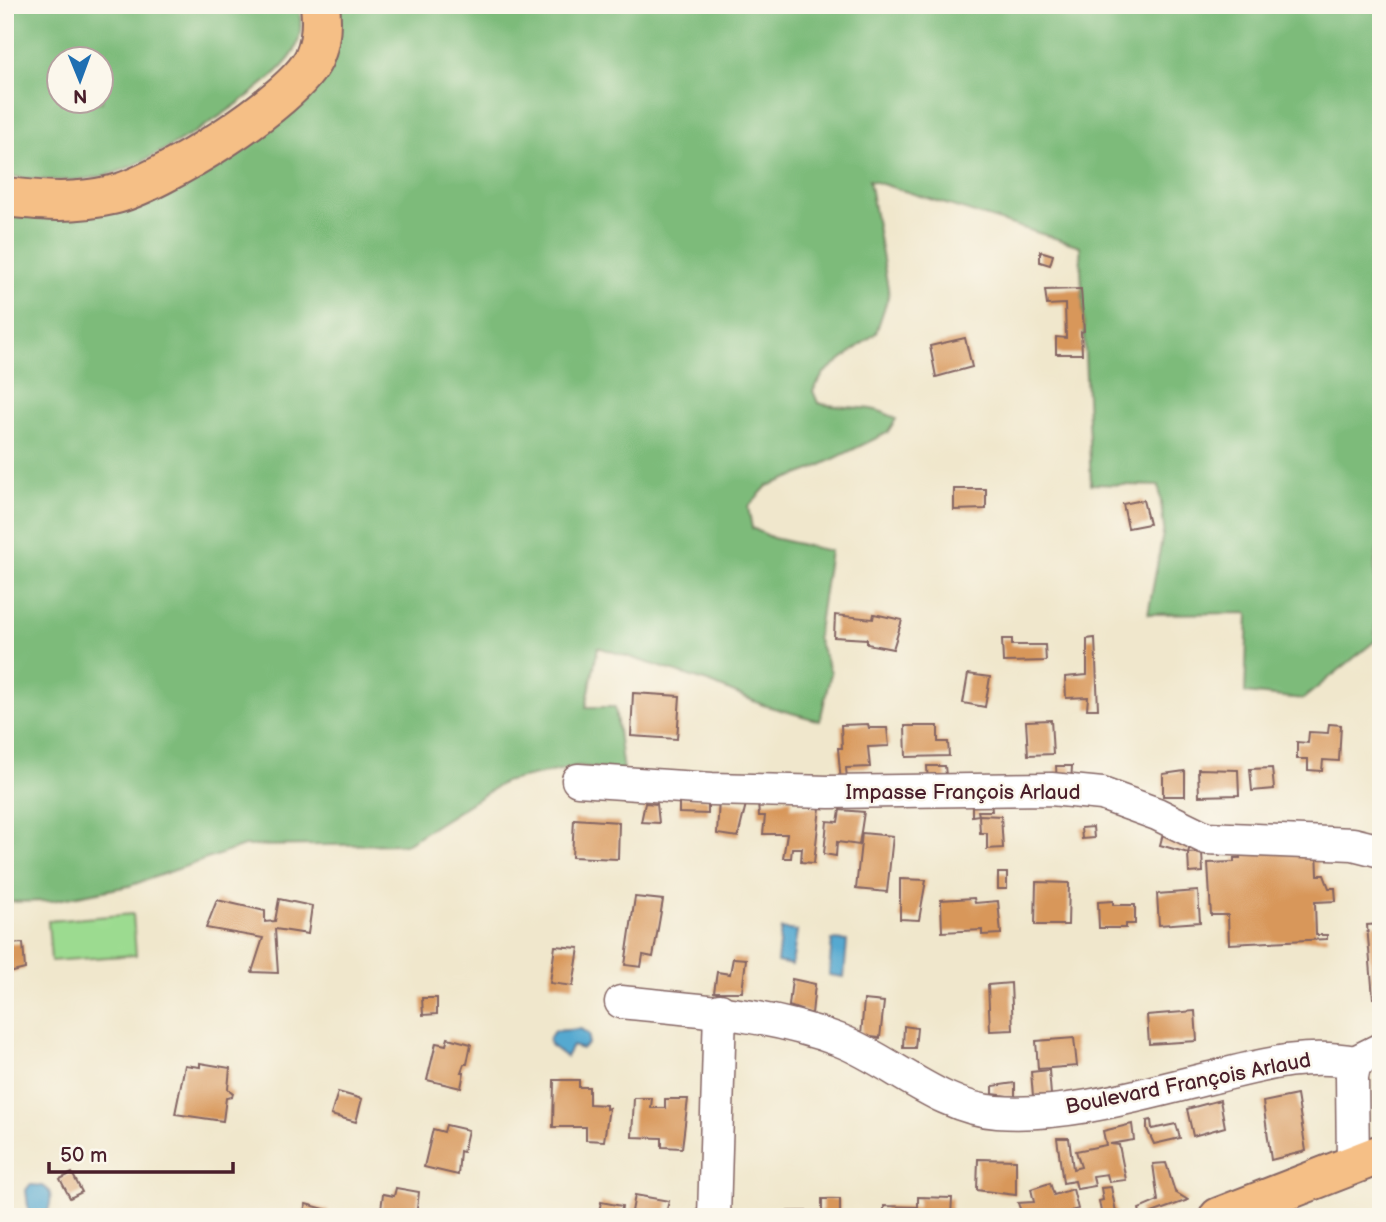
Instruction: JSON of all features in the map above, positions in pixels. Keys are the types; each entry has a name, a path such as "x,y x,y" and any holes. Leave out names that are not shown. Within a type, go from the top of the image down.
{"main road":[{"path":"5,197 62,203 114,195 147,182 240,127 292,87 314,58 322,23 320,5"},
{"path":"1219,1217 1367,1160"}],"street":[{"name":"Impasse François Arlaud","path":"578,780 712,789 829,792 1051,789 1102,794 1157,814 1206,838 1353,844 1381,851"},
{"name":"Boulevard François Arlaud","path":"621,1002 720,1010 772,1019 841,1041 917,1082 963,1103 995,1112 1066,1110 1264,1064 1326,1056 1368,1055"},
{"path":"714,1217 720,1010"},
{"name":"Boulevard François Arlaud","path":"1367,1160 1352,1077 1368,1055"}],"green space":[{"path":"5,5 299,5 301,21 296,48 285,64 240,103 180,141 126,169 81,180 5,176"},
{"path":"334,5 1381,5 1381,531 1375,562 1375,641 1303,699 1245,693 1248,613 1148,614 1164,528 1159,486 1091,484 1080,246 869,180 889,294 876,333 824,373 813,391 818,403 877,410 896,419 887,433 811,470 767,486 748,507 752,528 773,538 830,551 817,638 831,672 820,721 763,705 711,683 598,647 586,707 615,707 623,771 578,766 504,782 406,844 244,846 129,886 52,901 5,902 5,212 248,139"},
{"path":"133,914 136,955 51,961 48,921"}],"water":[{"path":"781,929 797,931 792,965 777,962"},
{"path":"832,940 847,941 844,977 829,975"},
{"path":"581,1029 589,1035 588,1044 582,1049 572,1046 566,1057 550,1045 549,1039 554,1031"},
{"path":"30,1185 42,1186 49,1191 51,1199 48,1211 51,1217 29,1214 26,1190"}],"building":[{"path":"1040,251 1053,255 1050,265 1040,262"},
{"path":"1081,289 1084,331 1081,332 1082,354 1056,354 1056,337 1066,338 1065,304 1047,305 1045,290"},
{"path":"965,338 972,367 936,377 930,346"},
{"path":"954,489 986,489 986,509 954,510"},
{"path":"1143,500 1149,524 1128,528 1123,504"},
{"path":"874,614 902,620 893,649 867,644 867,639 834,637 835,615 873,619"},
{"path":"1095,638 1098,709 1087,709 1088,697 1066,698 1065,677 1087,675 1087,639"},
{"path":"1002,639 1012,639 1012,645 1045,645 1046,661 1003,662"},
{"path":"968,674 990,677 985,707 963,703"},
{"path":"633,693 680,696 677,739 631,736"},
{"path":"1051,720 1053,754 1028,755 1026,721"},
{"path":"868,724 869,728 887,728 889,746 868,747 870,767 846,768 847,779 841,783 838,748 842,748 841,725"},
{"path":"1329,724 1341,725 1339,761 1323,760 1322,771 1308,770 1308,759 1297,759 1297,742 1308,743 1309,732 1328,733"},
{"path":"905,726 938,726 938,742 948,742 949,756 906,757"},
{"path":"927,766 945,766 947,784 928,784"},
{"path":"1056,766 1072,766 1071,784 1057,783"},
{"path":"1272,768 1274,789 1252,791 1250,769"},
{"path":"1198,769 1238,770 1239,795 1199,796"},
{"path":"1185,771 1185,796 1163,796 1163,774"},
{"path":"679,797 708,799 708,814 679,813"},
{"path":"792,799 791,807 820,807 814,863 801,862 802,848 792,848 791,858 783,858 787,834 763,834 765,816 759,816 758,803"},
{"path":"719,800 746,804 738,837 717,834"},
{"path":"972,801 991,801 992,811 978,811 979,815 972,816"},
{"path":"645,803 657,804 659,823 641,822"},
{"path":"840,810 864,812 859,845 837,842 836,856 824,854 827,821 838,822"},
{"path":"979,815 1001,816 1003,848 987,849 987,833 980,833"},
{"path":"574,819 619,822 618,859 572,857"},
{"path":"1093,827 1094,838 1082,839 1081,828"},
{"path":"1164,830 1192,839 1188,853 1160,845"},
{"path":"862,833 893,836 887,892 856,889"},
{"path":"1239,848 1317,849 1318,875 1324,875 1329,888 1335,888 1336,901 1315,902 1316,935 1327,935 1327,939 1229,944 1228,915 1211,915 1208,863 1234,862 1234,858 1240,858"},
{"path":"1202,852 1203,872 1189,873 1188,853"},
{"path":"998,873 1007,873 1007,889 998,889"},
{"path":"900,879 926,880 919,920 900,919"},
{"path":"1036,882 1069,883 1068,925 1035,925"},
{"path":"1198,891 1200,922 1159,925 1157,894"},
{"path":"635,897 663,900 653,957 643,955 641,967 625,965"},
{"path":"974,898 975,903 998,901 1001,934 982,935 982,930 942,932 941,900"},
{"path":"279,899 312,906 308,934 275,929 278,973 252,972 263,938 206,928 217,900 265,911 265,922 275,921"},
{"path":"1113,901 1113,905 1135,905 1135,924 1126,924 1126,928 1099,928 1098,902"},
{"path":"1381,924 1381,998 1373,998 1367,925"},
{"path":"23,943 25,969 5,974 5,952 10,951 9,944"},
{"path":"555,946 579,948 573,986 550,983"},
{"path":"733,958 746,959 742,992 714,992 717,972 730,974"},
{"path":"792,979 815,984 812,1014 789,1006"},
{"path":"1011,983 1013,1030 990,1031 988,985"},
{"path":"422,998 437,998 437,1014 423,1015"},
{"path":"864,1000 884,1002 880,1038 861,1036"},
{"path":"1195,1011 1197,1041 1149,1044 1147,1015"},
{"path":"904,1026 917,1028 915,1048 903,1048"},
{"path":"448,1038 471,1044 467,1064 464,1064 461,1072 464,1072 461,1088 427,1080 436,1043 446,1045"},
{"path":"1074,1038 1077,1066 1038,1069 1036,1041"},
{"path":"200,1063 230,1068 228,1089 233,1093 232,1097 226,1098 223,1121 175,1114 185,1065 200,1067"},
{"path":"1049,1070 1051,1095 1033,1096 1031,1072"},
{"path":"554,1080 579,1080 579,1087 589,1087 589,1104 606,1105 606,1109 609,1108 604,1141 586,1140 586,1127 553,1127"},
{"path":"1015,1083 1015,1097 993,1094 993,1086"},
{"path":"338,1092 362,1099 356,1122 331,1115"},
{"path":"1297,1095 1306,1151 1271,1160 1263,1102"},
{"path":"634,1098 652,1098 651,1108 665,1108 665,1099 688,1099 682,1148 662,1147 662,1138 632,1137"},
{"path":"1220,1100 1225,1127 1193,1136 1187,1109"},
{"path":"1151,1120 1152,1129 1176,1124 1180,1138 1154,1144 1147,1129 1147,1121"},
{"path":"1132,1124 1134,1140 1110,1144 1119,1145 1126,1180 1109,1182 1107,1174 1093,1176 1095,1186 1077,1189 1075,1181 1063,1183 1057,1138 1069,1138 1073,1169 1081,1167 1076,1151 1106,1145 1103,1131"},
{"path":"446,1125 468,1130 463,1152 460,1151 458,1175 424,1167 433,1129 444,1132"},
{"path":"978,1159 1016,1160 1016,1195 977,1190"},
{"path":"1166,1163 1175,1192 1188,1200 1141,1217 1139,1209 1158,1201 1153,1164"},
{"path":"72,1173 82,1192 70,1198 60,1179"},
{"path":"1050,1183 1054,1195 1073,1189 1078,1209 1071,1211 1073,1217 1023,1217 1018,1203 1034,1202 1031,1189"},
{"path":"1111,1187 1117,1217 1102,1217 1099,1201 1103,1200 1101,1188"},
{"path":"396,1188 419,1192 416,1217 380,1217 383,1194 394,1196"},
{"path":"635,1195 669,1201 665,1217 631,1217"},
{"path":"918,1197 952,1198 951,1217 884,1217 884,1206 918,1207"},
{"path":"822,1199 840,1199 840,1217 725,1217 725,1212 822,1211"},
{"path":"601,1202 622,1206 621,1214 629,1217 598,1217"},
{"path":"306,1204 328,1210 326,1217 302,1217"}]}
